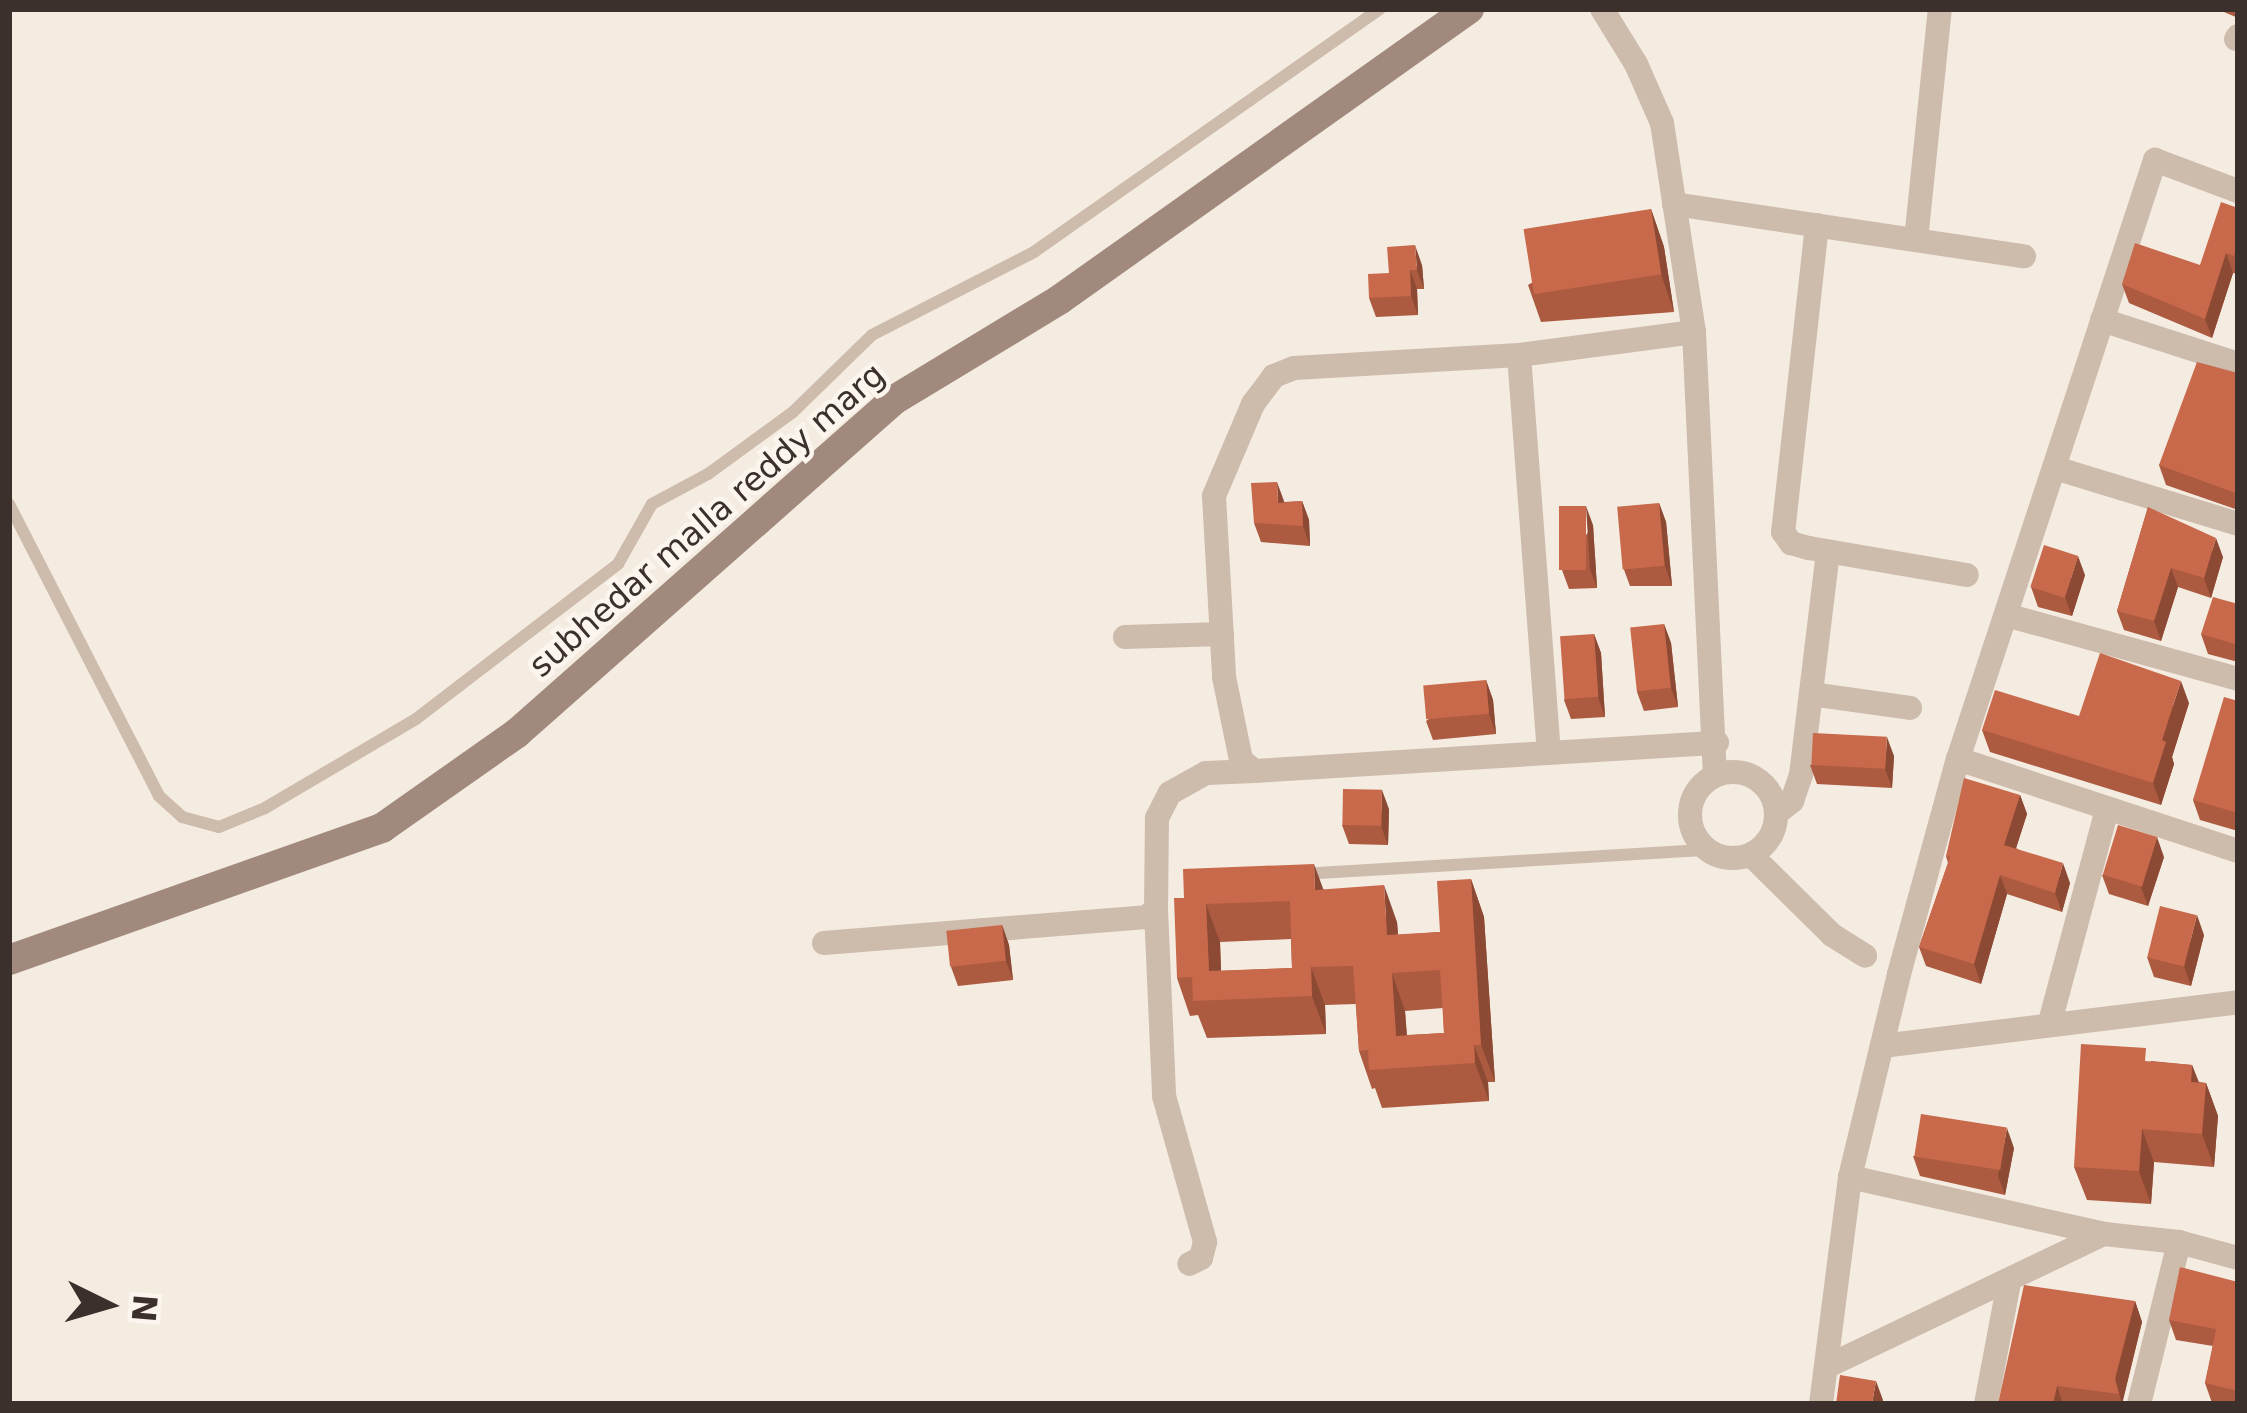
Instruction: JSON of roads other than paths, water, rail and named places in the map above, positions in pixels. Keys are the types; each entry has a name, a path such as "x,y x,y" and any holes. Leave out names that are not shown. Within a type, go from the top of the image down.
{"main road":[{"name":"subhedar malla reddy marg","path":"9,960 382,828 518,733 894,400 1059,300 1469,9"}],"street":[{"path":"1602,9 1636,64 1662,123 1694,332 1718,743 1715,775"},
{"path":"1916,240 1940,9"},
{"path":"1821,1404 1850,1177 1958,759 2155,160 2238,191"},
{"path":"1674,204 2024,256"},
{"path":"1817,225 1783,532 1791,543 1828,552 1967,575"},
{"path":"2102,320 2238,364"},
{"path":"1253,771 1241,760 1224,677 1214,496 1253,404 1274,376 1294,368 1519,355 1694,332"},
{"path":"1519,355 1549,753"},
{"path":"2055,468 2238,524"},
{"path":"1776,814 1767,788 1757,779 1730,771 1702,783 1689,810 1690,825 1707,850 1734,859 1750,855 1769,840 1776,814 1798,789 1828,552"},
{"path":"2006,615 2238,679"},
{"path":"1125,637 1222,634"},
{"path":"1811,694 1910,708"},
{"path":"1189,1264 1201,1258 1205,1242 1164,1096 1156,910 1162,882 1157,818 1170,794 1206,773 1718,743"},
{"path":"1958,759 2238,851"},
{"path":"2050,1022 2107,810"},
{"path":"1750,855 1832,934 1865,956"},
{"path":"824,943 1128,922 1156,910"},
{"path":"1882,1046 2238,1002"},
{"path":"1850,1177 2104,1234 2179,1242 2238,1258"},
{"path":"1828,1366 2104,1234"},
{"path":"2139,1404 2179,1242"},
{"path":"1986,1404 2009,1282"}],"lane":[{"path":"9,504 159,796 182,817 219,827 265,808 416,719 618,563 652,504 708,474 793,412 872,335 1034,252 1380,9"},
{"path":"1285,875 1707,850"}]}
